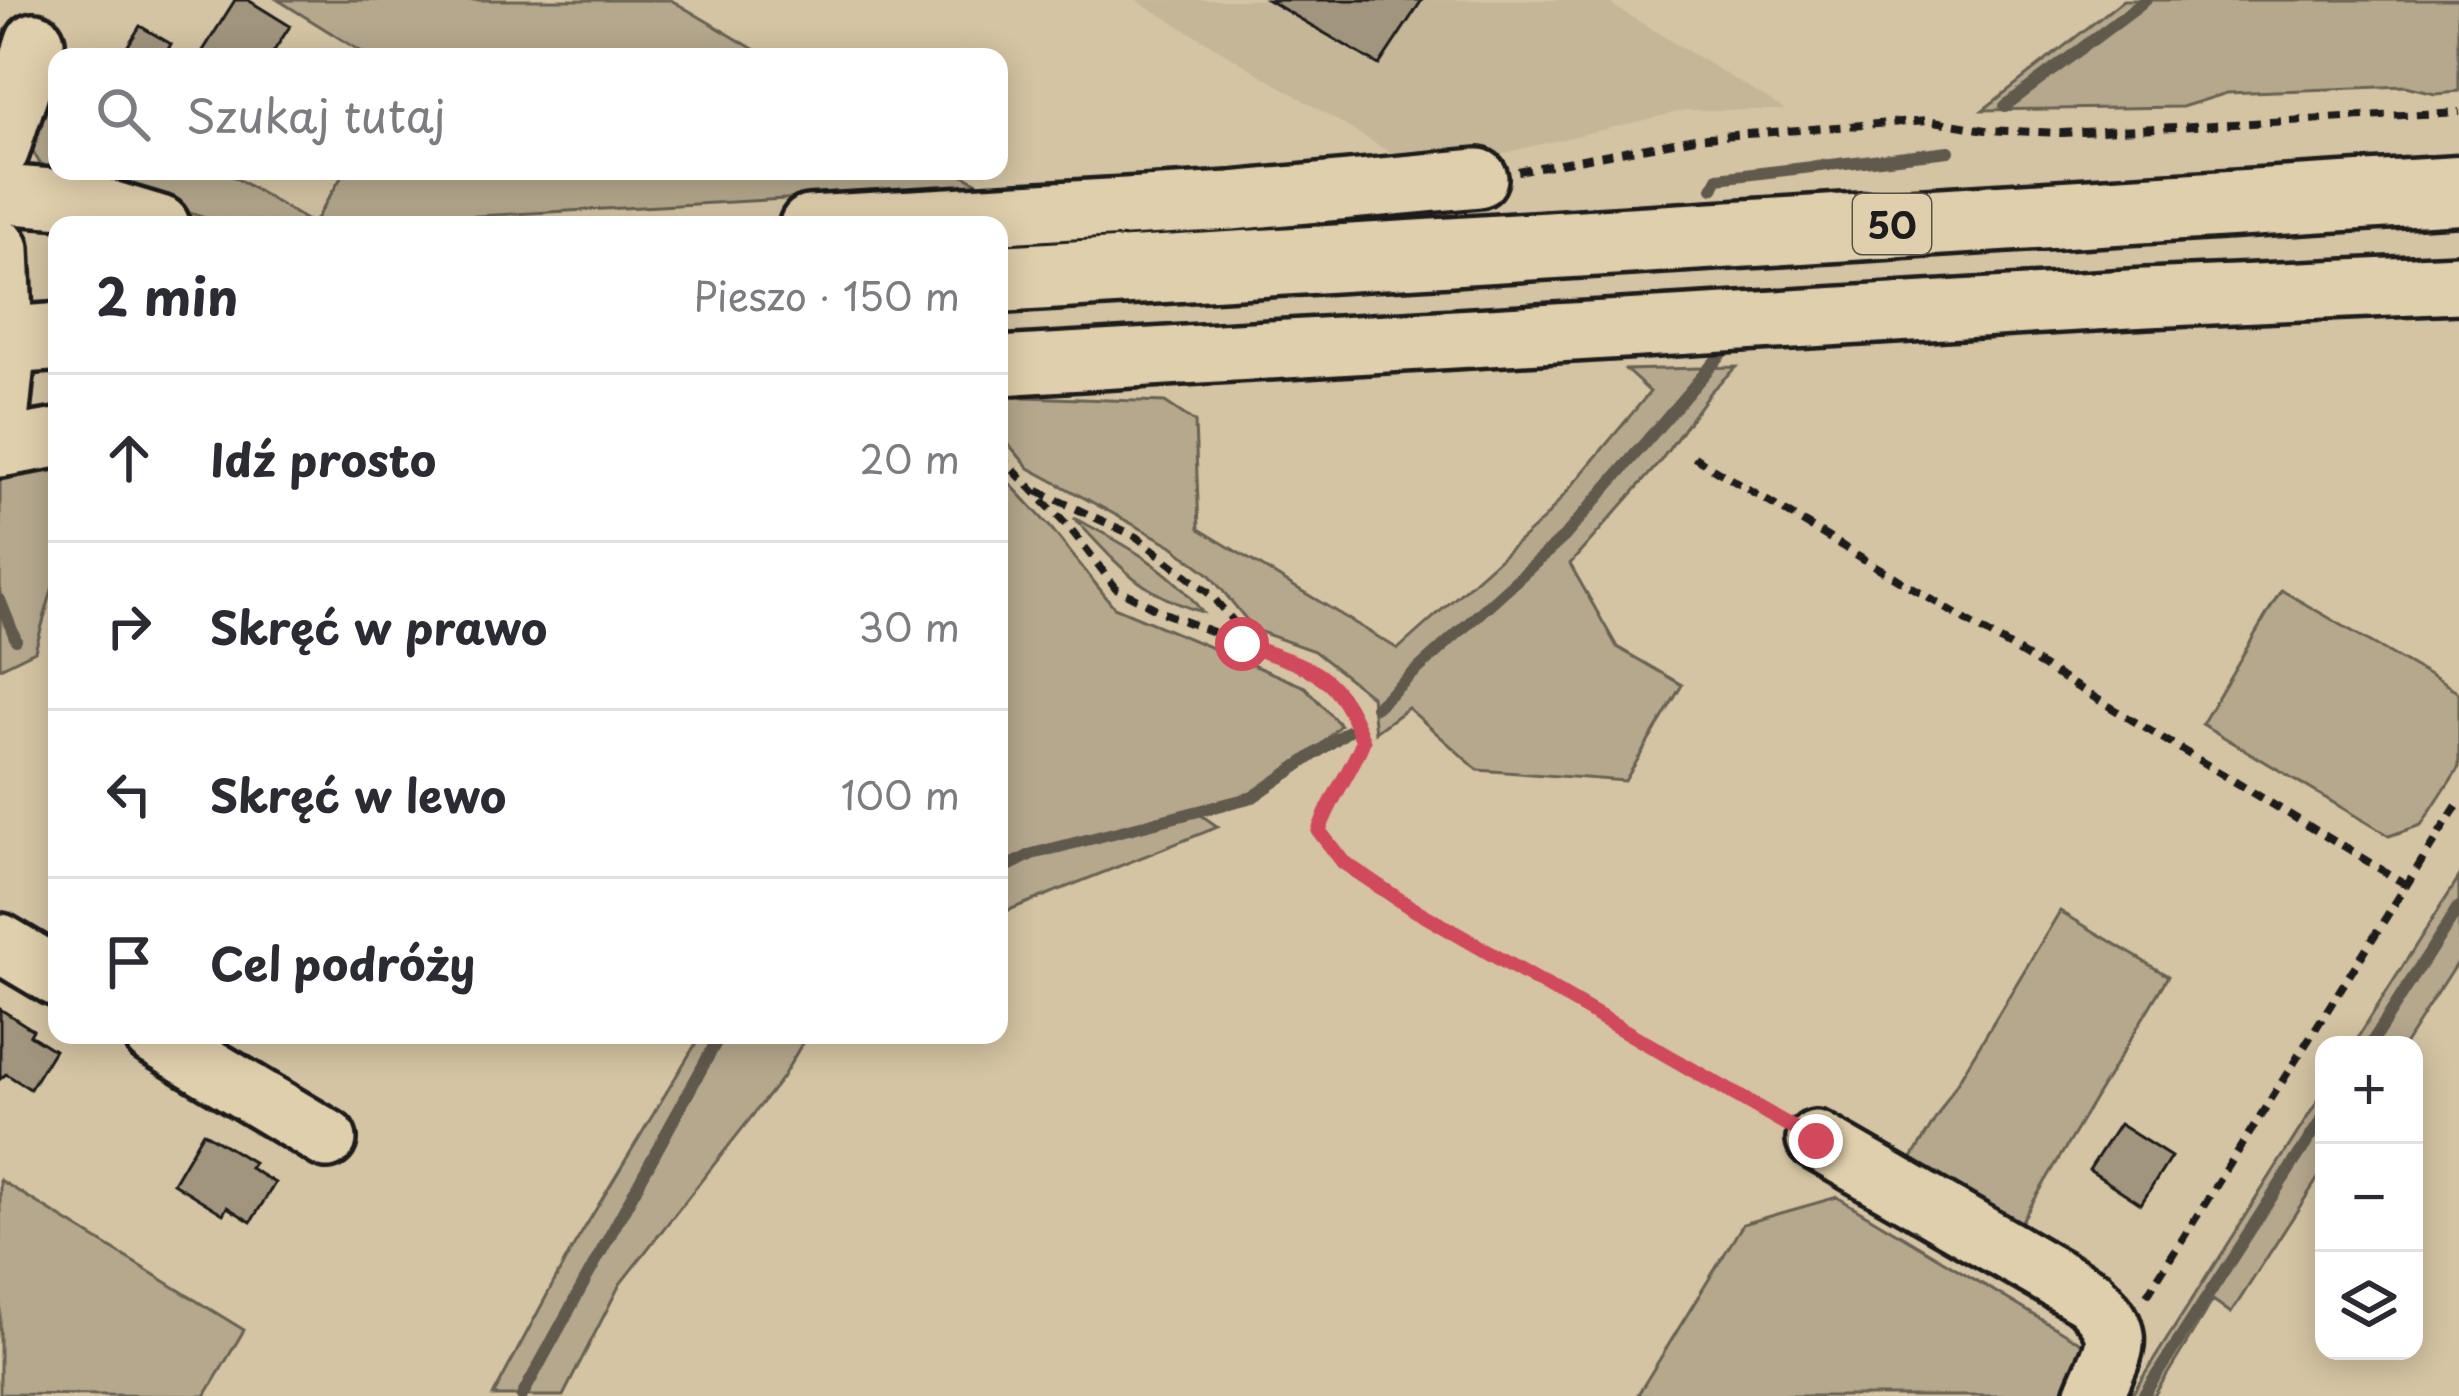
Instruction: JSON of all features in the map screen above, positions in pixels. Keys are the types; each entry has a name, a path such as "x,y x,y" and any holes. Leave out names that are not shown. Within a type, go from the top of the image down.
{"main road":[{"name":"50","path":"1008,278 2459,190"}],"street":[{"path":"0,150 32,42"},
{"path":"961,216 1231,200 1478,178"},
{"path":"0,194 77,200 130,216"},
{"path":"0,249 20,339 0,411"},
{"path":"1008,365 2459,284"},
{"path":"0,448 48,440"},
{"path":"0,943 48,972"},
{"path":"168,1044 327,1139"},
{"path":"1816,1141 2090,1298 2112,1321 2115,1342 2094,1396"}],"path":[{"path":"1478,178 1695,138 1928,120 1986,130 2062,134 2459,112"},
{"path":"1694,457 2407,885"},
{"path":"1008,464 1116,588 1164,613 1312,670 1347,699 1363,741 1354,764 1331,795 1319,831 1343,862 1410,907 1816,1141"},
{"path":"1031,488 1137,537 1210,594 1258,650"},
{"path":"2112,1321 2146,1297 2459,802"}],"shaded area":[{"path":"278,0 671,0 752,48 355,48"},
{"path":"1136,0 1604,0 1785,110 1687,110 1423,172"},
{"path":"2123,0 2459,0 2459,91 2435,93 2406,86 2227,93 2182,107 1983,110"},
{"path":"48,86 48,167 41,165 20,131"},
{"path":"88,180 239,180 300,216 199,216"},
{"path":"340,180 972,180 986,188 477,216 318,216"},
{"path":"1736,367 1710,392 1659,463 1570,564 1617,647 1682,685 1625,781 1478,770 1408,708 1375,732 1371,696 1314,651 1255,630 1209,574 1171,545 1029,468 1008,444 1008,396 1165,402 1195,422 1199,529 1398,649 1545,518 1650,392 1626,370"},
{"path":"48,461 48,604 35,651 0,668 0,473"},
{"path":"1008,482 1114,607 1305,687 1340,725 1292,776 1245,802 1194,810 1218,827 1008,910"},
{"path":"1074,518 1160,569 1202,612 1145,586"},
{"path":"2281,590 2459,693 2459,766 2421,825 2389,836 2202,724"},
{"path":"2459,877 2459,959 2410,1036 2359,1036"},
{"path":"2060,911 2168,976 2014,1234 1906,1168"},
{"path":"696,1044 802,1044 782,1078 620,1284 563,1396 493,1396 569,1254"},
{"path":"2315,1105 2315,1183 2231,1313 2213,1300 2154,1396 2131,1396"},
{"path":"0,1180 244,1330 205,1396 0,1394"},
{"path":"1837,1197 2096,1352 2077,1396 1637,1396 1743,1224"}],"building":[{"path":"235,0 248,0 290,26 276,48 205,48"},
{"path":"1268,0 1422,0 1379,65"},
{"path":"140,26 171,44 169,48 127,48"},
{"path":"0,1009 54,1050 30,1089 6,1074 0,1079"},
{"path":"2119,1124 2171,1157 2141,1204 2089,1170"},
{"path":"203,1132 254,1163 250,1168 275,1183 251,1222 227,1207 223,1214 173,1183"}],"waterway":[{"path":"2005,106 2146,0"},
{"path":"1713,188 1718,178 1949,151"},
{"path":"1376,707 1564,537 1724,351"},
{"path":"0,600 16,640"},
{"path":"1008,866 1032,854 1253,797 1348,731"},
{"path":"2376,1036 2459,906"},
{"path":"522,1396 715,1044"},
{"path":"2143,1396 2315,1130"}],"route":[{"path":"1242,644 1312,670 1347,699 1363,741 1354,764 1331,795 1319,831 1343,862 1410,907 1816,1141"}]}
